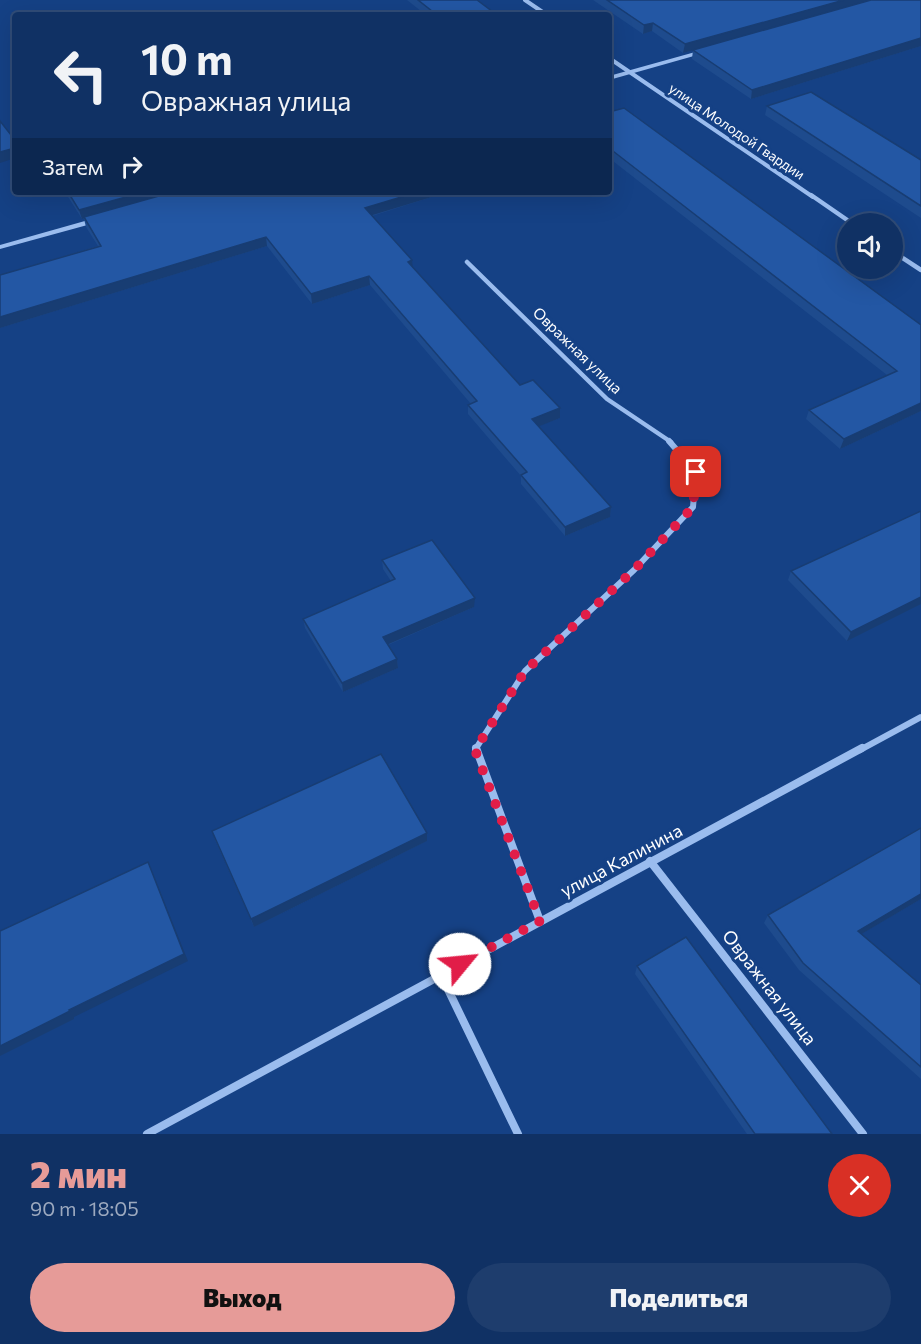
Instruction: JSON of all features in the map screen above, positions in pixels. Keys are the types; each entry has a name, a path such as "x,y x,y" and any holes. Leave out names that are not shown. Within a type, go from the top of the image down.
{"street":[{"path":"525,0 543,12"},
{"path":"612,77 709,51"},
{"name":"улица Молодой Гвардии","path":"612,60 837,213"},
{"path":"0,246 103,218"},
{"path":"903,258 921,270"},
{"name":"Овражная улица","path":"466,262 495,287 607,399 671,442 696,472 693,507 634,570 525,671 475,750 540,921"},
{"name":"улица Калинина","path":"147,1134 921,717"},
{"name":"Овражная улица","path":"650,861 863,1134"},
{"path":"441,975 518,1134"}],"building":[{"path":"418,0 477,0 493,12 433,12"},
{"path":"607,0 844,0 685,44 653,23 644,25"},
{"path":"871,0 921,0 921,38 752,90 693,50"},
{"path":"811,92 921,160 921,206 767,106"},
{"path":"624,108 837,264 837,279 858,279 921,325 921,403 844,439 809,410 897,371 612,150 612,111"},
{"path":"0,121 12,136 12,149 0,152"},
{"path":"70,195 133,195 79,210"},
{"path":"162,195 408,195 365,208 412,260 408,262 520,385 533,380 560,408 532,419 611,507 565,527 521,475 527,472 468,405 477,401 369,276 311,294 266,237 0,317 0,275 101,246 84,217"},
{"path":"921,511 921,597 851,632 791,571"},
{"path":"432,540 475,598 383,637 397,659 342,683 303,619 395,579 382,560"},
{"path":"381,754 427,833 251,919 212,831"},
{"path":"921,828 921,894 858,931 921,985 921,1067 803,963 768,915"},
{"path":"148,862 184,954 0,1046 0,931"},
{"path":"686,937 832,1134 755,1134 637,966"}],"route":[{"path":"460,964 540,921 475,750 525,671 634,570 693,507 696,472"}]}
